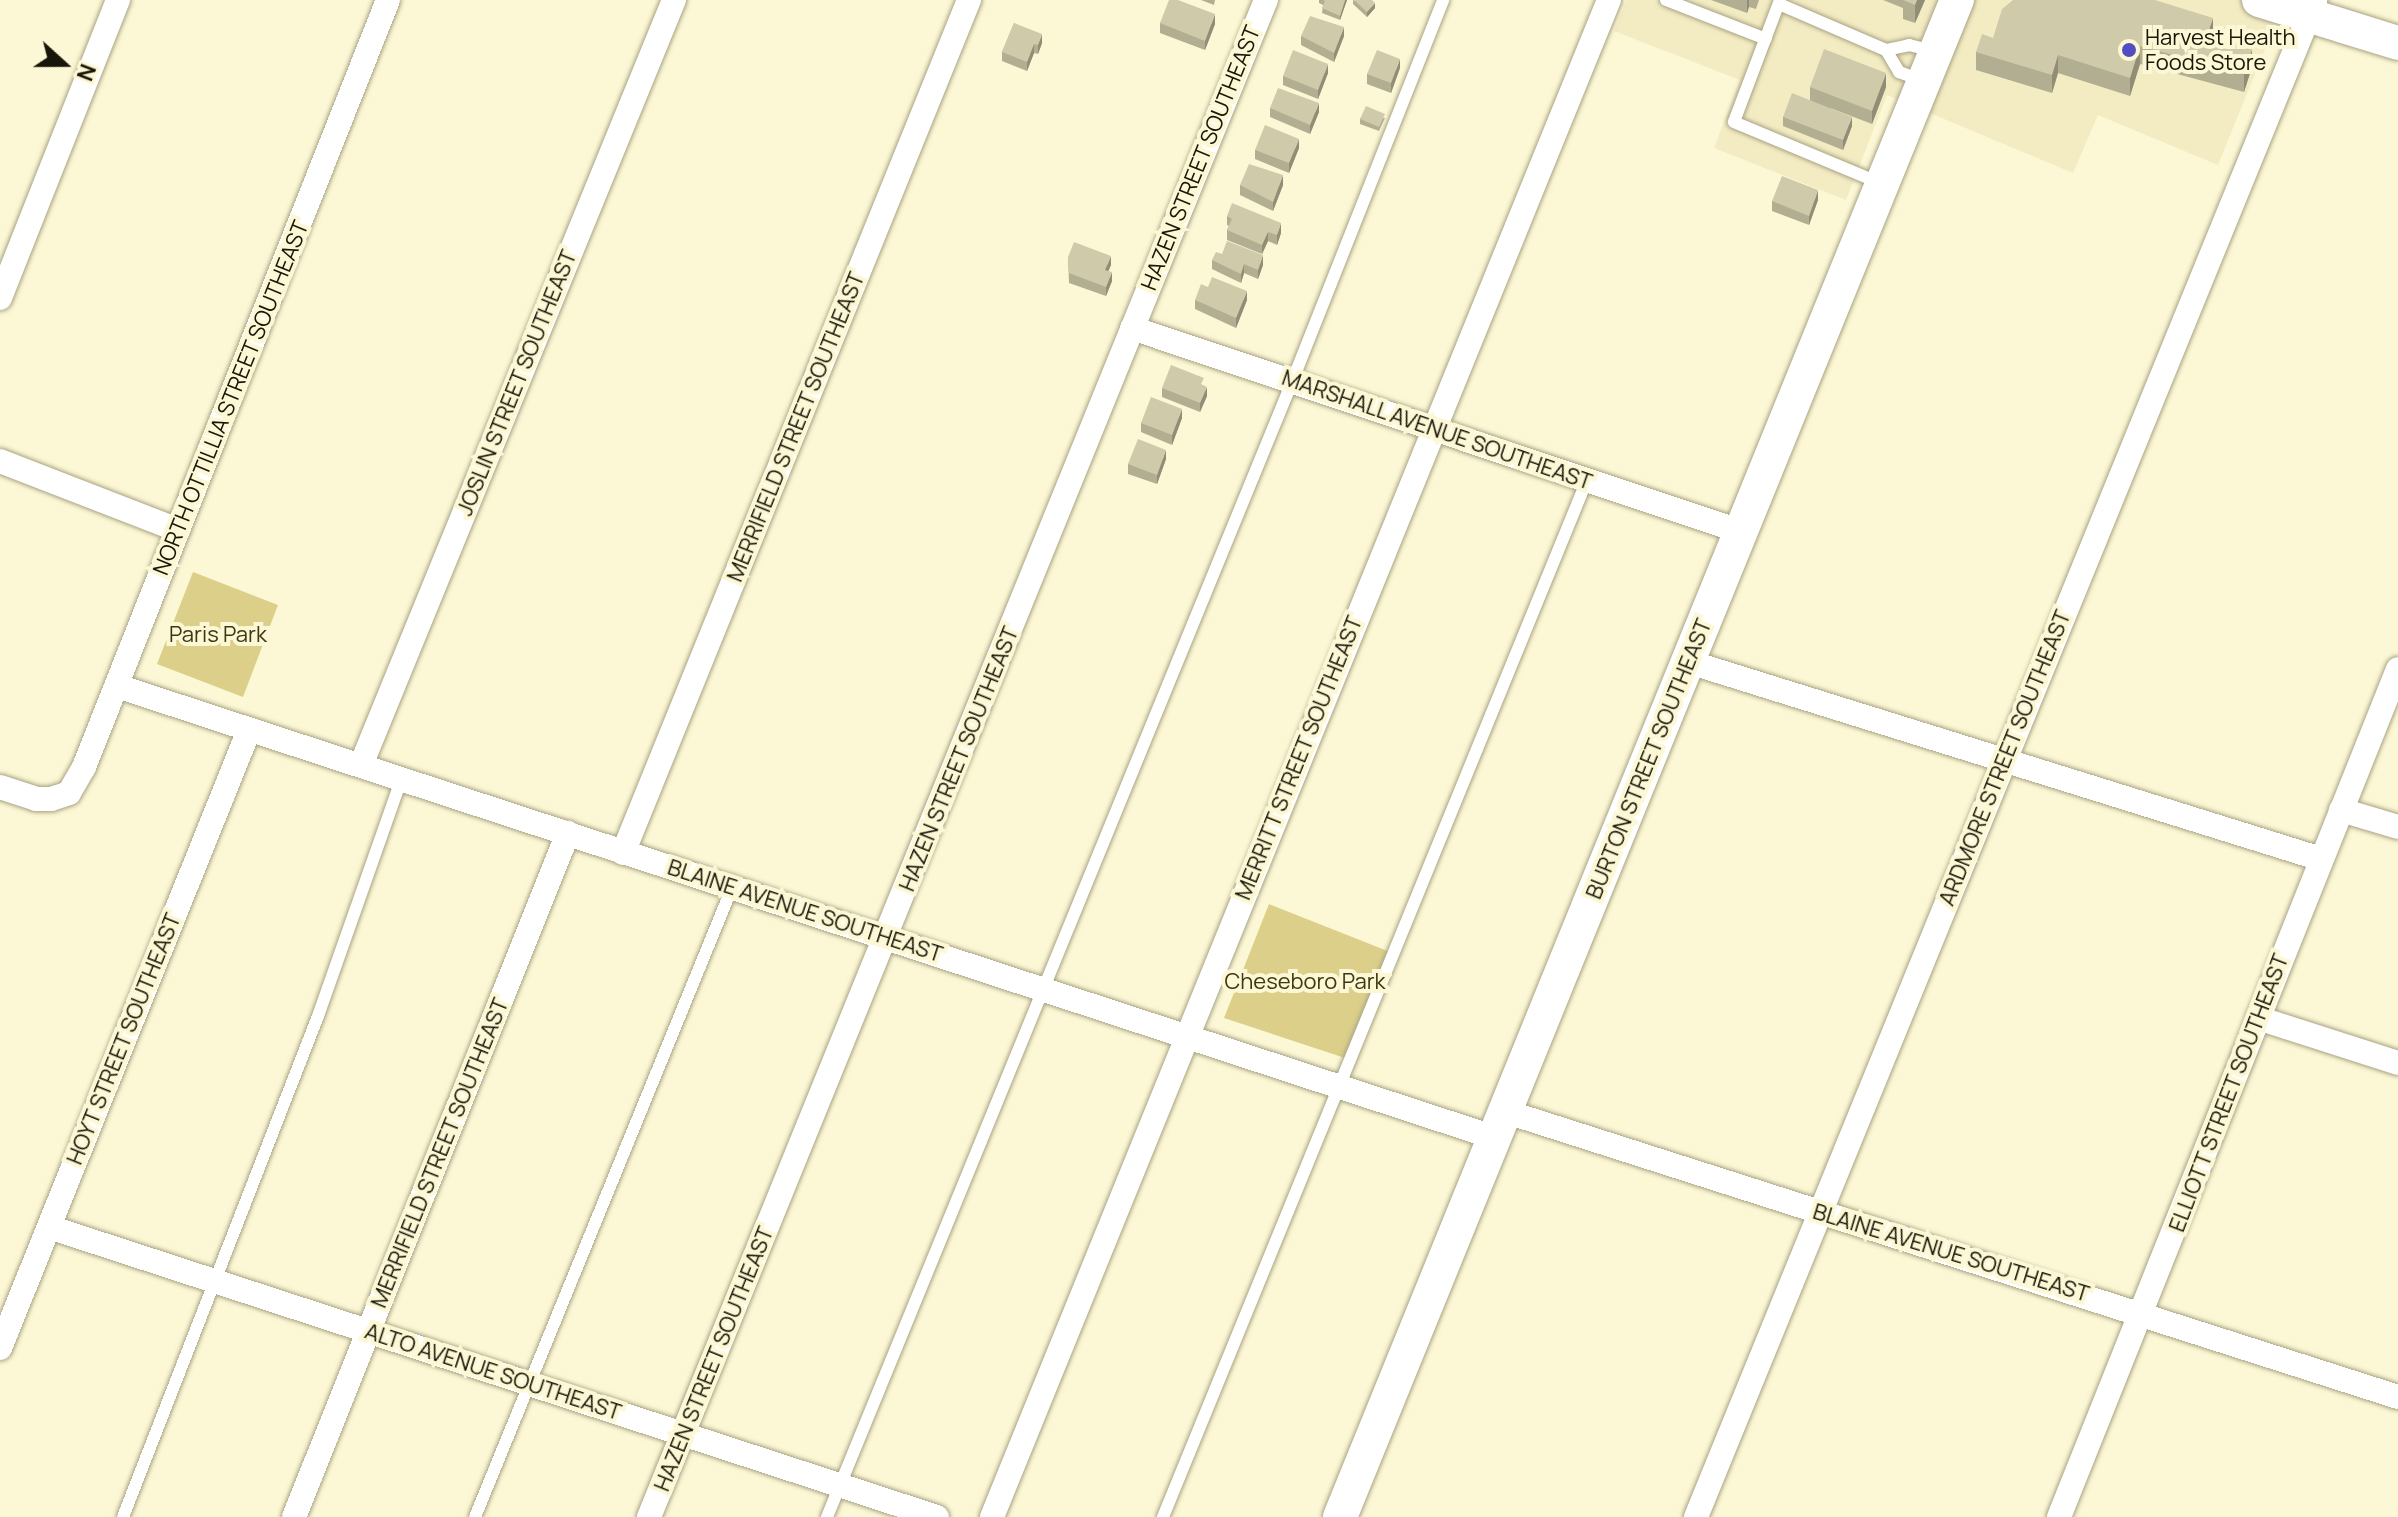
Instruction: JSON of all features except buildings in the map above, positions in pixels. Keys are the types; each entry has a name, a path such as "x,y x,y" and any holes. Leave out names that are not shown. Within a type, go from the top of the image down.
{"main road":[{"name":"BURTON STREET SOUTHEAST","path":"1340,1517 1957,0"},
{"path":"2259,0 2313,8 2398,43"}],"street":[{"path":"0,298 118,0"},
{"name":"NORTH OTTILLIA STREET SOUTHEAST","path":"0,787 36,799 69,793 84,767 388,0"},
{"name":"JOSLIN STREET SOUTHEAST","path":"361,765 674,0"},
{"name":"MERRIFIELD STREET SOUTHEAST","path":"623,853 969,0"},
{"name":"HAZEN STREET SOUTHEAST","path":"649,1517 1266,0"},
{"name":"MERRITT STREET SOUTHEAST","path":"992,1517 1609,0"},
{"name":"ARDMORE STREET SOUTHEAST","path":"1696,1517 2313,8"},
{"name":"MARSHALL AVENUE SOUTHEAST","path":"1132,328 1742,532"},
{"path":"0,461 178,530"},
{"path":"1689,662 2321,859"},
{"name":"ELLIOTT STREET SOUTHEAST","path":"2059,1517 2143,1314 2398,669"},
{"name":"BLAINE AVENUE SOUTHEAST","path":"117,686 1340,1086 1499,1124 1819,1212 2398,1397"},
{"name":"HOYT STREET SOUTHEAST","path":"0,1348 249,730"},
{"path":"2341,810 2398,827"},
{"name":"MERRIFIELD STREET SOUTHEAST","path":"294,1517 568,833"},
{"path":"2258,1018 2398,1063"},
{"name":"ALTO AVENUE SOUTHEAST","path":"49,1227 937,1517"}],"lane":[{"path":"827,1517 1292,382 1443,0"},
{"path":"1666,0 1766,39"},
{"path":"1883,184 1734,122 1779,2 1886,50 1899,72 1930,67"},
{"path":"1886,50 1909,45 1930,67"},
{"path":"1163,1517 1587,480"},
{"path":"123,1517 318,1016 402,778"},
{"path":"475,1517 732,888"}],"shaded area":[{"path":"1627,0 2285,0 2218,165 2098,115 2073,173 1887,95 1846,200 1714,148 1740,80 1614,31"}],"green space":[{"name":"Paris Park","path":"193,572 278,605 243,697 157,664"},
{"name":"Cheseboro Park","path":"1269,904 1390,952 1345,1058 1224,1018"}],"place":[{"name":"Harvest Health Foods Store","path":"2129,50"}]}
